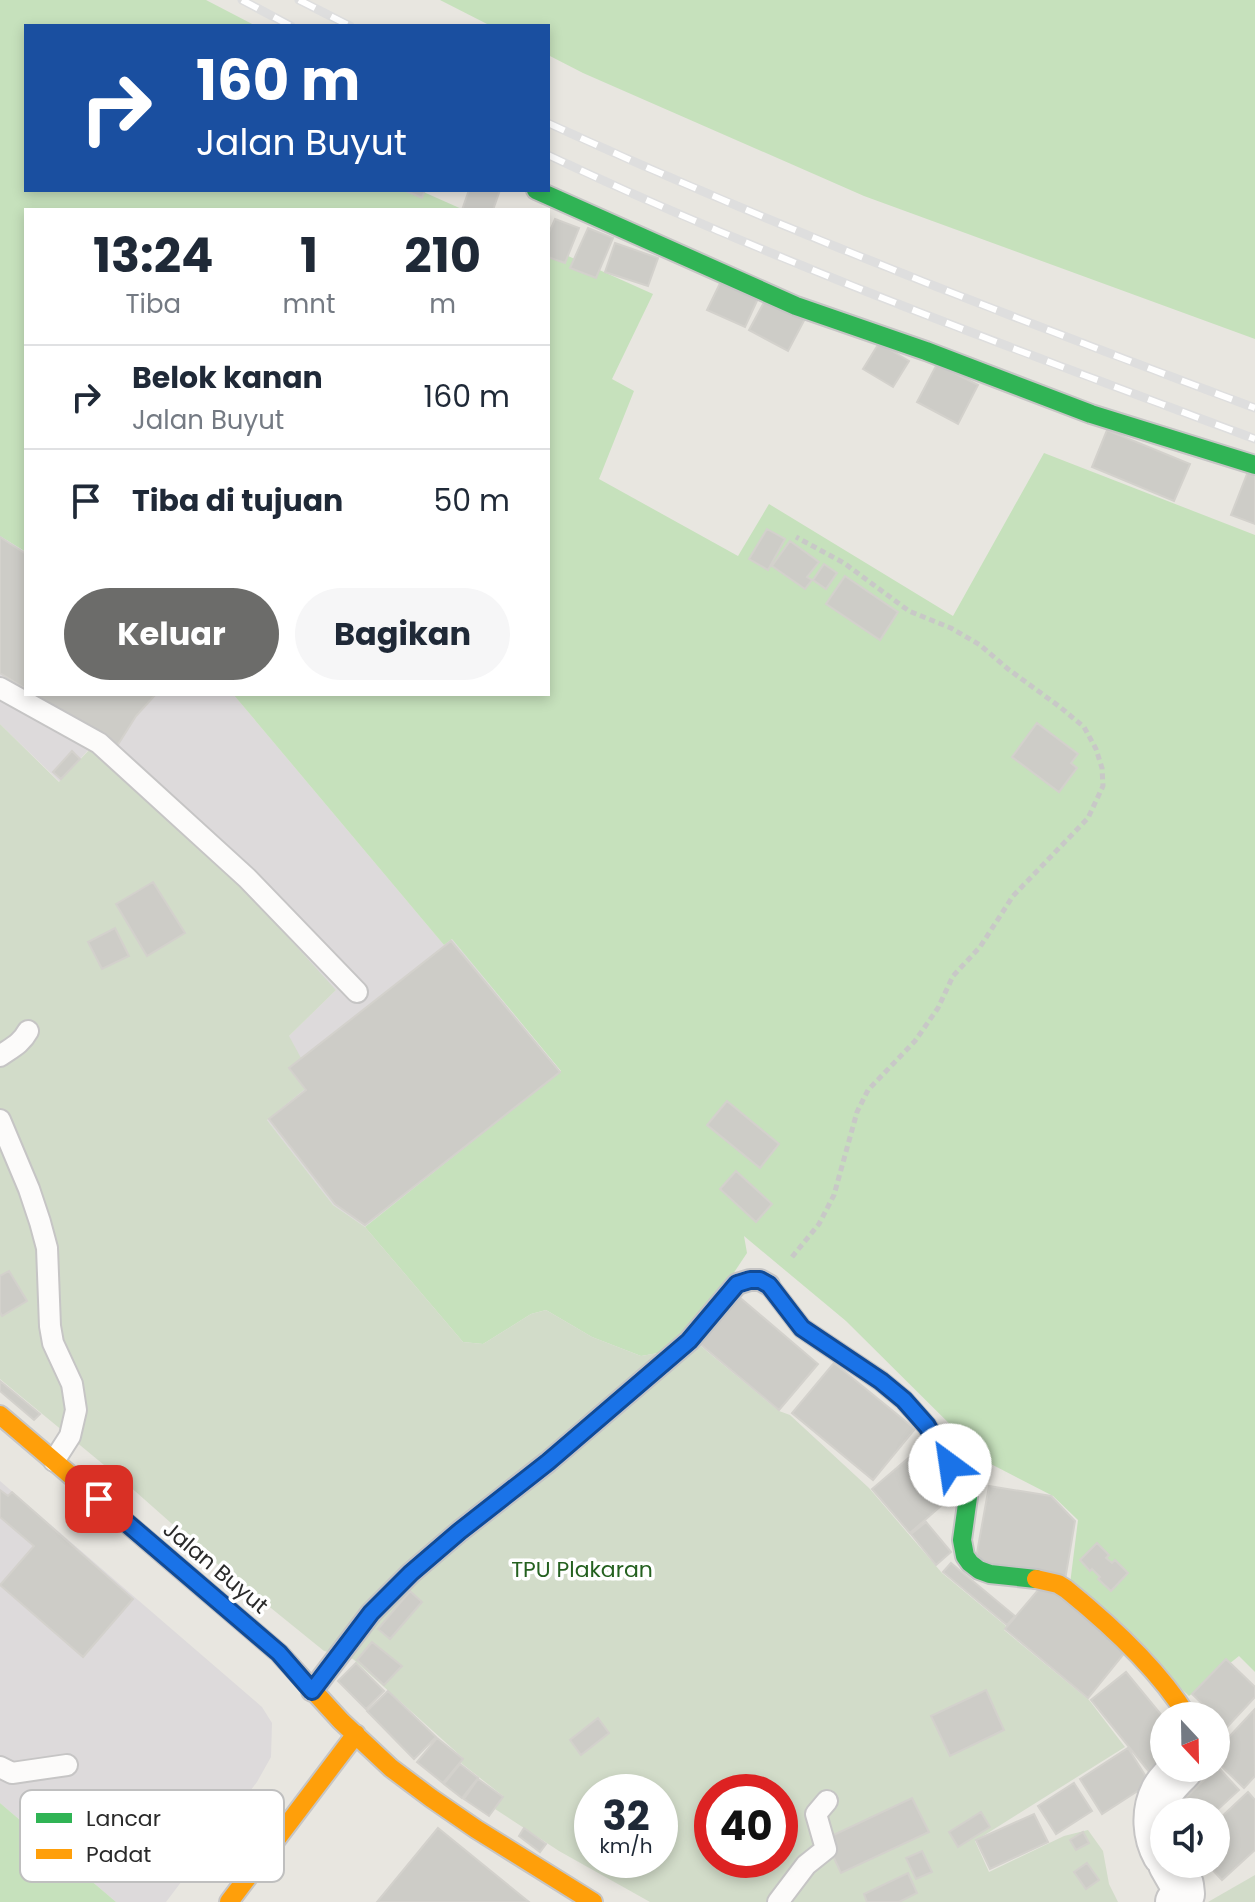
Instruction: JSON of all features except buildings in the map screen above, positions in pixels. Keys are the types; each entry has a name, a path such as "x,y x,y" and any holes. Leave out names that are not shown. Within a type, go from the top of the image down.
{"street":[{"path":"540,192 796,306 926,351 1091,414 1255,465"},
{"path":"769,1285 802,1328 881,1381 904,1400 927,1426 968,1497 962,1532 963,1548 971,1565 1000,1576 1043,1579 1065,1588 1131,1647 1178,1702"},
{"name":"Jalan Buyut","path":"2,1420 279,1653 312,1691 408,1780 466,1822 593,1902"},
{"path":"284,1829 356,1734"},
{"path":"1177,1902 1183,1894 1178,1878"},
{"path":"229,1902 244,1882"}],"lane":[{"path":"0,688 99,743 247,878 357,992"},
{"path":"0,1056 18,1045 28,1031"},
{"path":"0,1120 40,1222 47,1248 53,1343 72,1384 76,1410 70,1436 54,1461"},
{"path":"312,1691 371,1613 411,1573 548,1462 689,1341 737,1284 760,1280 769,1285"},
{"path":"0,1767 12,1773 67,1765"},
{"path":"778,1902 806,1865 826,1849 816,1814 827,1801"}],"path":[{"path":"769,1285 819,1224 834,1195 857,1112 868,1090 915,1041 938,1008 953,976 980,947 1013,896 1088,818 1103,786 1096,749 1084,727 1060,707 980,645 951,628 909,611 844,563 796,537"}],"shaded area":[{"path":"0,536 24,551 24,696 235,696 444,945 452,939 561,1072 365,1227 333,1205 267,1120 288,1068 289,1036 336,990 89,749 60,782 0,724"},
{"path":"0,1481 262,1707 272,1723 271,1757 251,1790 20,1790 20,1820 0,1803"},
{"path":"93,1882 181,1882 166,1902 116,1902"}],"green space":[{"path":"0,0 206,0 252,24 24,24 24,192 424,192 460,208 24,208 24,551 0,536"},
{"path":"440,0 1255,0 1255,339 864,196 583,73 550,56 550,24 487,24"},
{"path":"550,248 653,294 612,379 634,391 599,479 738,556 769,504 953,616 1044,453 1255,535 1255,1672 1239,1656 1189,1696 1070,1584 1078,1520 1053,1496 989,1463 846,1321 744,1236 747,1253 727,1283 685,1333 664,1352 641,1356 592,1337 546,1310 531,1314 483,1344 463,1342 365,1227 561,1071 452,939 444,945 235,696 550,696"},
{"name":"TPU Plakaran","path":"0,724 59,782 90,749 245,890 336,990 289,1036 301,1058 288,1068 305,1089 267,1120 333,1205 365,1227 463,1342 483,1344 531,1314 546,1310 592,1337 641,1356 664,1352 685,1333 779,1411 790,1415 869,1488 942,1573 1006,1626 1004,1630 1089,1700 1125,1747 975,1841 989,1872 1064,1836 1088,1830 1103,1851 1109,1884 1118,1902 650,1902 607,1878 678,1878 678,1774 574,1774 574,1859 495,1809 503,1796 461,1763 463,1758 353,1659 324,1651 223,1569 127,1484 0,1379"},
{"path":"0,1803 20,1820 20,1882 93,1882 116,1902 0,1902"},
{"path":"1255,1875 1255,1902 1208,1902"}],"railway":[{"path":"242,0 287,24"},
{"path":"299,0 346,24"},
{"path":"550,124 810,236 1255,408"},
{"path":"550,156 810,269 1255,439"}],"traffic: fast":[{"path":"540,192 796,306 926,351 1091,414 1255,465"},
{"path":"769,1285 802,1328 881,1381 904,1400 927,1426 968,1497 962,1540 965,1556 970,1563 990,1574 1036,1579"}],"traffic: slow":[{"path":"0,1415 279,1653 341,1721 391,1768 476,1829 593,1902"},
{"path":"1036,1579 1058,1584 1099,1617 1132,1648 1177,1702"},
{"path":"284,1829 356,1734"},
{"path":"229,1902 244,1882"}],"route":[{"path":"99,1499 279,1653 312,1691 371,1613 411,1573 548,1462 689,1341 737,1284 760,1280 769,1285 802,1328 904,1400 927,1426 950,1465"}]}
